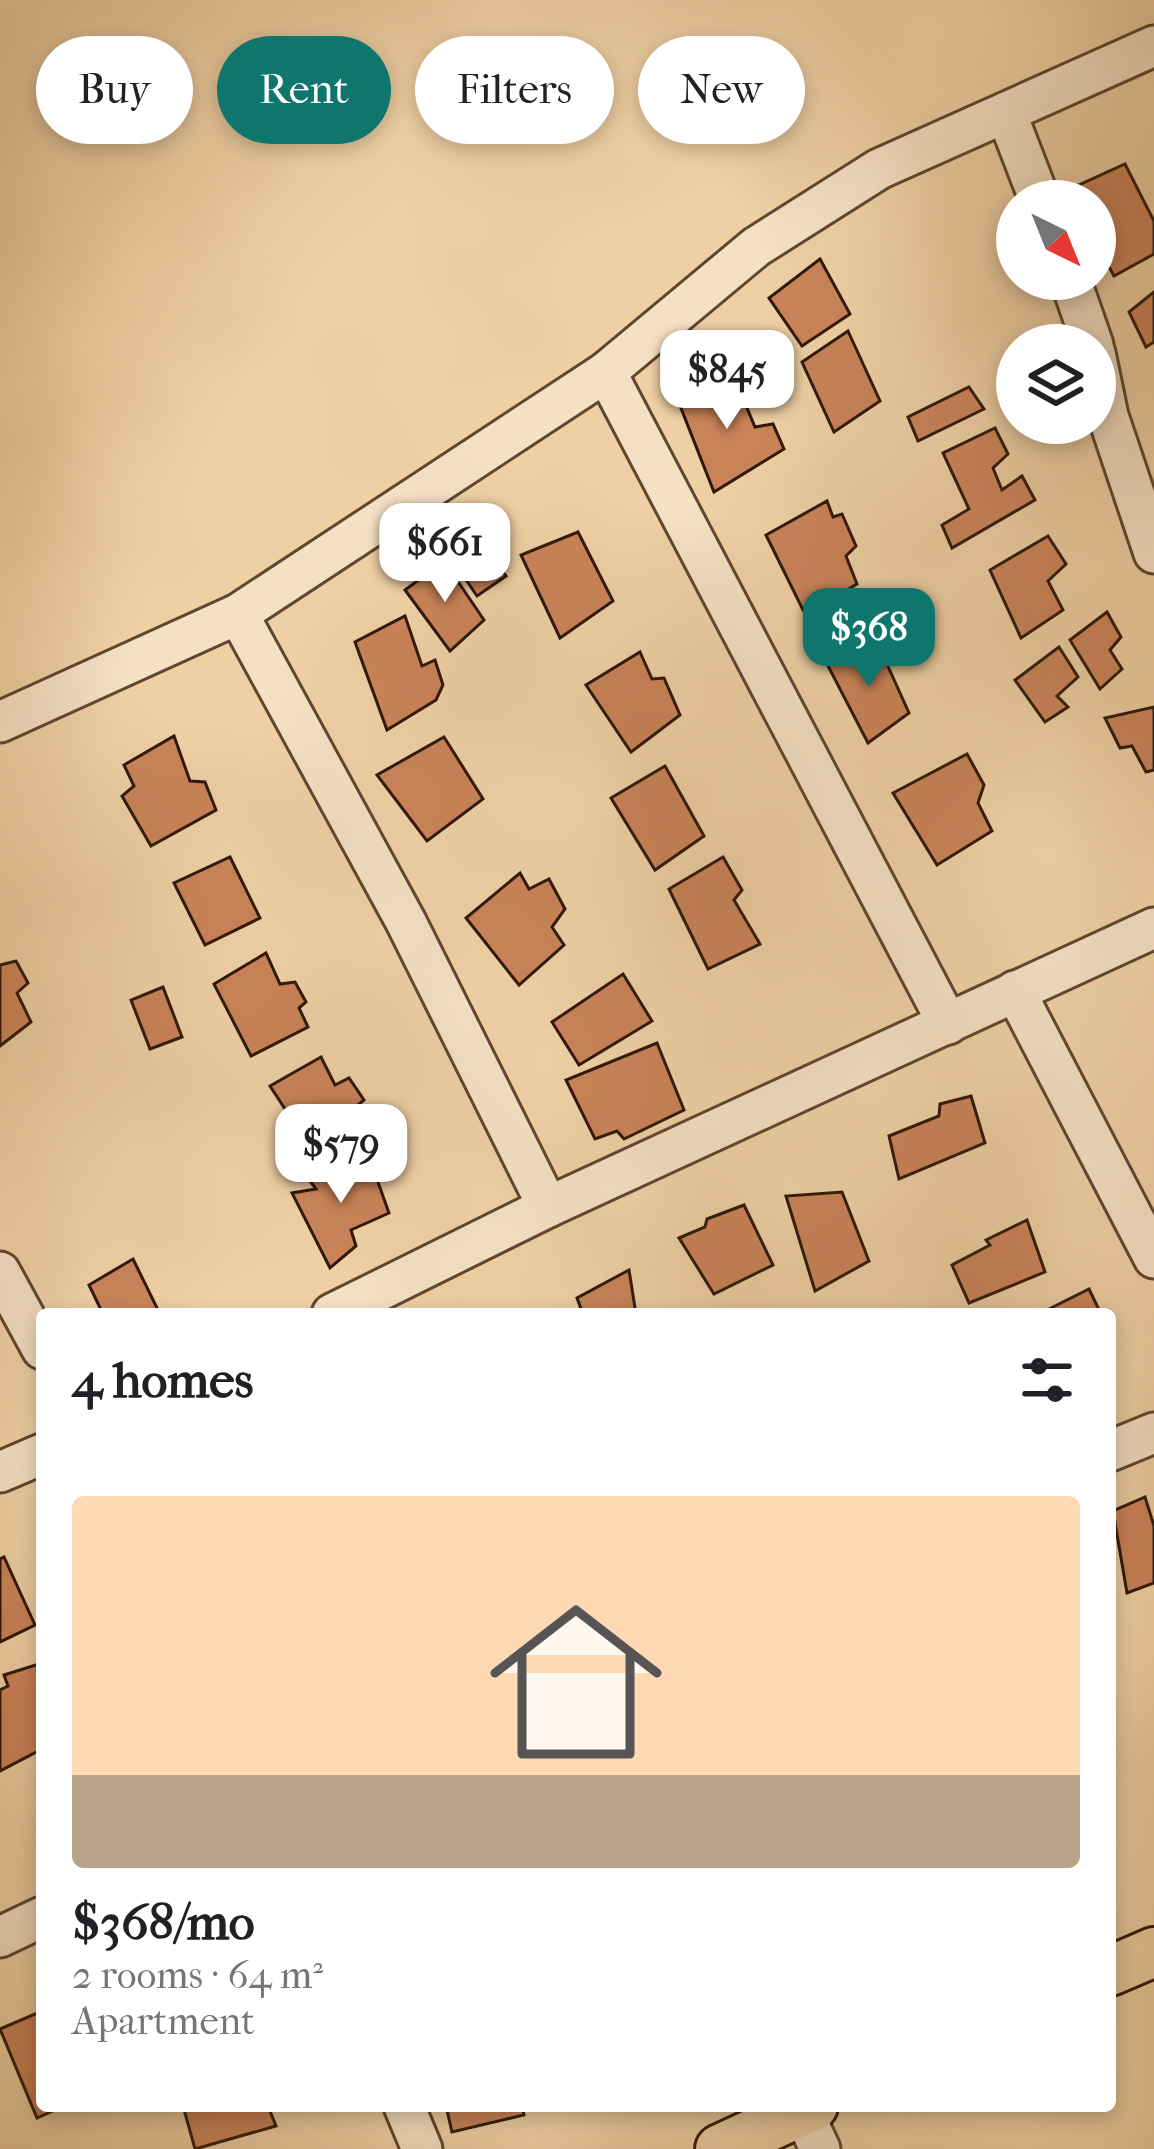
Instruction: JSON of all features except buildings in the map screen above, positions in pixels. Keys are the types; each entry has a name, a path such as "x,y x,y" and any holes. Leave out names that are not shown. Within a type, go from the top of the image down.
{"main road":[{"path":"1116,1969 1154,1952"},
{"path":"720,2149 809,2118"}],"street":[{"path":"0,722 238,614 606,372 756,247 879,169 1154,46"},
{"path":"1007,115 1032,180"},
{"path":"606,372 948,1024"},
{"path":"1116,440 1154,553"},
{"path":"238,614 406,922 548,1207"},
{"path":"344,1308 548,1207 1154,928"},
{"path":"1015,991 1154,1258"},
{"path":"0,1272 36,1338"},
{"path":"1116,1449 1154,1433"},
{"path":"0,1472 36,1457"},
{"path":"0,1937 36,1920"},
{"path":"407,2112 422,2149"}]}
